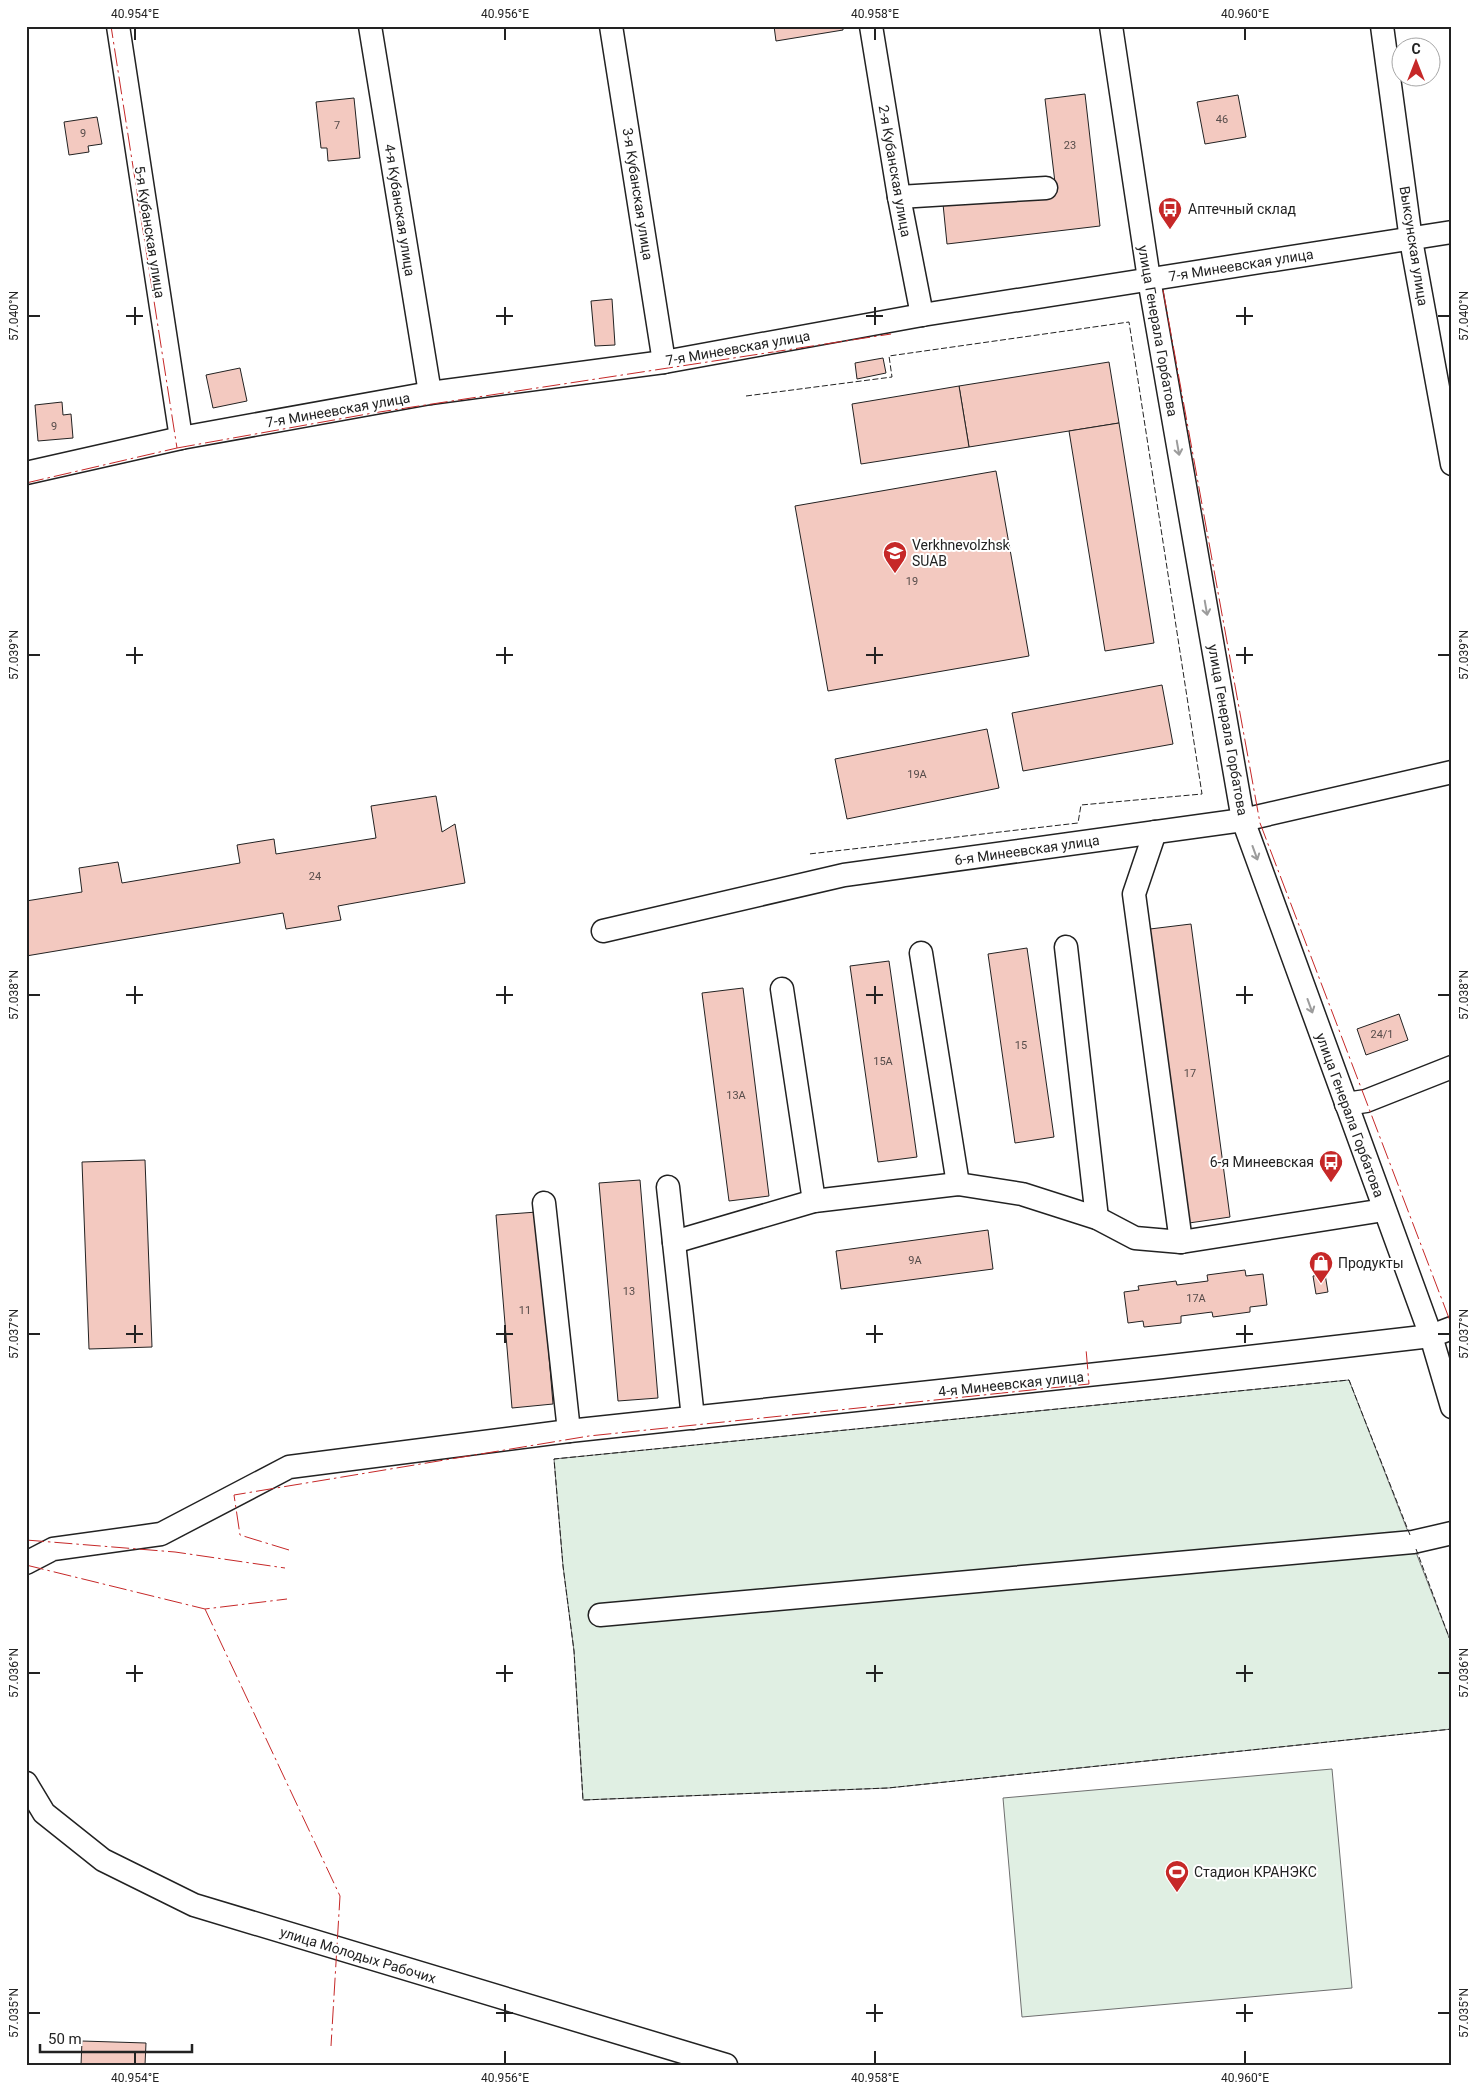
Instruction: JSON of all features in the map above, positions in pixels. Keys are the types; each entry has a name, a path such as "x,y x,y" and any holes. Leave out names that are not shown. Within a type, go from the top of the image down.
{"street":[{"name":"5-я Кубанская улица","path":"118,26 181,438"},
{"name":"4-я Кубанская улица","path":"370,26 430,394"},
{"name":"3-я Кубанская улица","path":"611,26 664,362"},
{"name":"2-я Кубанская улица","path":"870,26 899,197 922,315"},
{"name":"улица Генерала Горбатова","path":"1111,26 1149,280 1243,820 1431,1336 1452,1407"},
{"name":"Выксунская улица","path":"1382,26 1411,240 1452,464"},
{"path":"899,197 1046,188"},
{"name":"7-я Минеевская улица","path":"26,473 181,438 430,394 664,362 922,315 1411,240 1452,232"},
{"name":"6-я Минеевская улица","path":"604,931 844,875 1243,820 1452,772"},
{"path":"1156,832 1134,894 1181,1242"},
{"path":"1066,947 1097,1218"},
{"path":"921,953 958,1184"},
{"path":"782,989 814,1201"},
{"path":"1346,1104 1366,1101 1452,1068"},
{"path":"674,1242 814,1201 958,1184 1022,1194 1097,1218 1135,1238 1181,1242 1384,1210"},
{"path":"668,1187 693,1418"},
{"path":"544,1204 569,1431"},
{"name":"4-я Минеевская улица","path":"26,1563 52,1549 161,1534 289,1468 569,1431 1431,1336 1452,1328"},
{"path":"600,1615 1403,1543 1452,1534"},
{"name":"улица Молодых Рабочих","path":"26,1783 44,1813 103,1860 194,1905 726,2065"}],"green space":[{"path":"1349,1380 1452,1645 1452,1729 888,1788 583,1800 574,1651 563,1566 554,1459"},
{"name":"Стадион КРАНЭКС","path":"1332,1769 1352,1988 1022,2017 1003,1798"}],"building":[{"path":"774,26 843,26 843,30 776,41"},
{"path":"1085,94 1100,226 947,244 943,204 1056,191 1045,99"},
{"path":"1238,95 1246,137 1205,144 1197,102"},
{"path":"354,98 360,158 328,161 327,148 321,148 316,102"},
{"path":"97,117 102,144 88,146 89,152 69,155 64,122"},
{"path":"612,299 615,345 595,346 591,301"},
{"path":"883,358 886,373 857,379 855,363"},
{"path":"1109,362 1119,423 969,447 959,386"},
{"path":"240,368 247,401 213,408 206,375"},
{"path":"959,386 969,447 861,464 852,404"},
{"path":"62,402 63,415 71,414 73,438 38,441 35,405"},
{"path":"1119,423 1154,643 1105,651 1069,431"},
{"name":"Verkhnevolzhsk SUAB","path":"996,471 1029,656 828,691 795,506"},
{"path":"1162,685 1173,744 1023,771 1012,713"},
{"path":"987,729 999,788 847,819 835,759"},
{"path":"436,796 442,832 455,824 465,883 338,906 341,920 286,929 283,913 26,956 26,901 82,892 79,868 118,862 122,883 240,863 237,845 274,839 276,854 376,838 371,806"},
{"path":"1191,924 1230,1217 1189,1223 1150,929"},
{"path":"1027,948 1054,1137 1015,1143 988,954"},
{"path":"889,961 917,1157 878,1162 850,966"},
{"path":"743,988 769,1196 729,1201 702,993"},
{"path":"1399,1014 1408,1040 1366,1055 1357,1029"},
{"path":"145,1160 152,1347 89,1349 82,1162"},
{"path":"640,1180 658,1398 618,1401 599,1183"},
{"path":"537,1212 553,1404 512,1408 496,1215"},
{"path":"988,1230 993,1269 841,1289 836,1251"},
{"path":"1245,1270 1246,1276 1263,1274 1267,1305 1250,1307 1250,1312 1213,1317 1212,1312 1181,1316 1181,1323 1144,1327 1143,1321 1128,1323 1124,1292 1139,1290 1138,1286 1176,1281 1177,1285 1208,1281 1207,1275"},
{"name":"Продукты","path":"1325,1274 1328,1292 1316,1294 1313,1276"},
{"path":"82,2041 146,2043 145,2065 81,2065"}],"fence":[{"path":"746,396 892,377 889,356 1129,322 1202,794 1081,805 1078,823 809,854"},
{"path":"1410,1535 1349,1380 554,1459 563,1566 574,1651 583,1800 888,1788 1452,1729"},
{"path":"1416,1549 1452,1645"}],"power":[{"path":"26,483 177,448 111,26"},
{"path":"1163,290 1260,823 1452,1326"},
{"path":"177,448 373,413 891,334"},
{"path":"289,1550 240,1535 234,1495 589,1436 1089,1384 1086,1349"},
{"path":"26,1540 175,1552 285,1568"},
{"path":"26,1565 205,1609 287,1599"},
{"path":"205,1609 340,1896 331,2046"}],"place":[{"name":"Аптечный склад","path":"1170,230"},
{"name":"Verkhnevolzhsk SUAB","path":"895,574"},
{"name":"6-я Минеевская","path":"1331,1183"},
{"name":"Продукты","path":"1321,1284"},
{"name":"Стадион КРАНЭКС","path":"1177,1893"}]}
